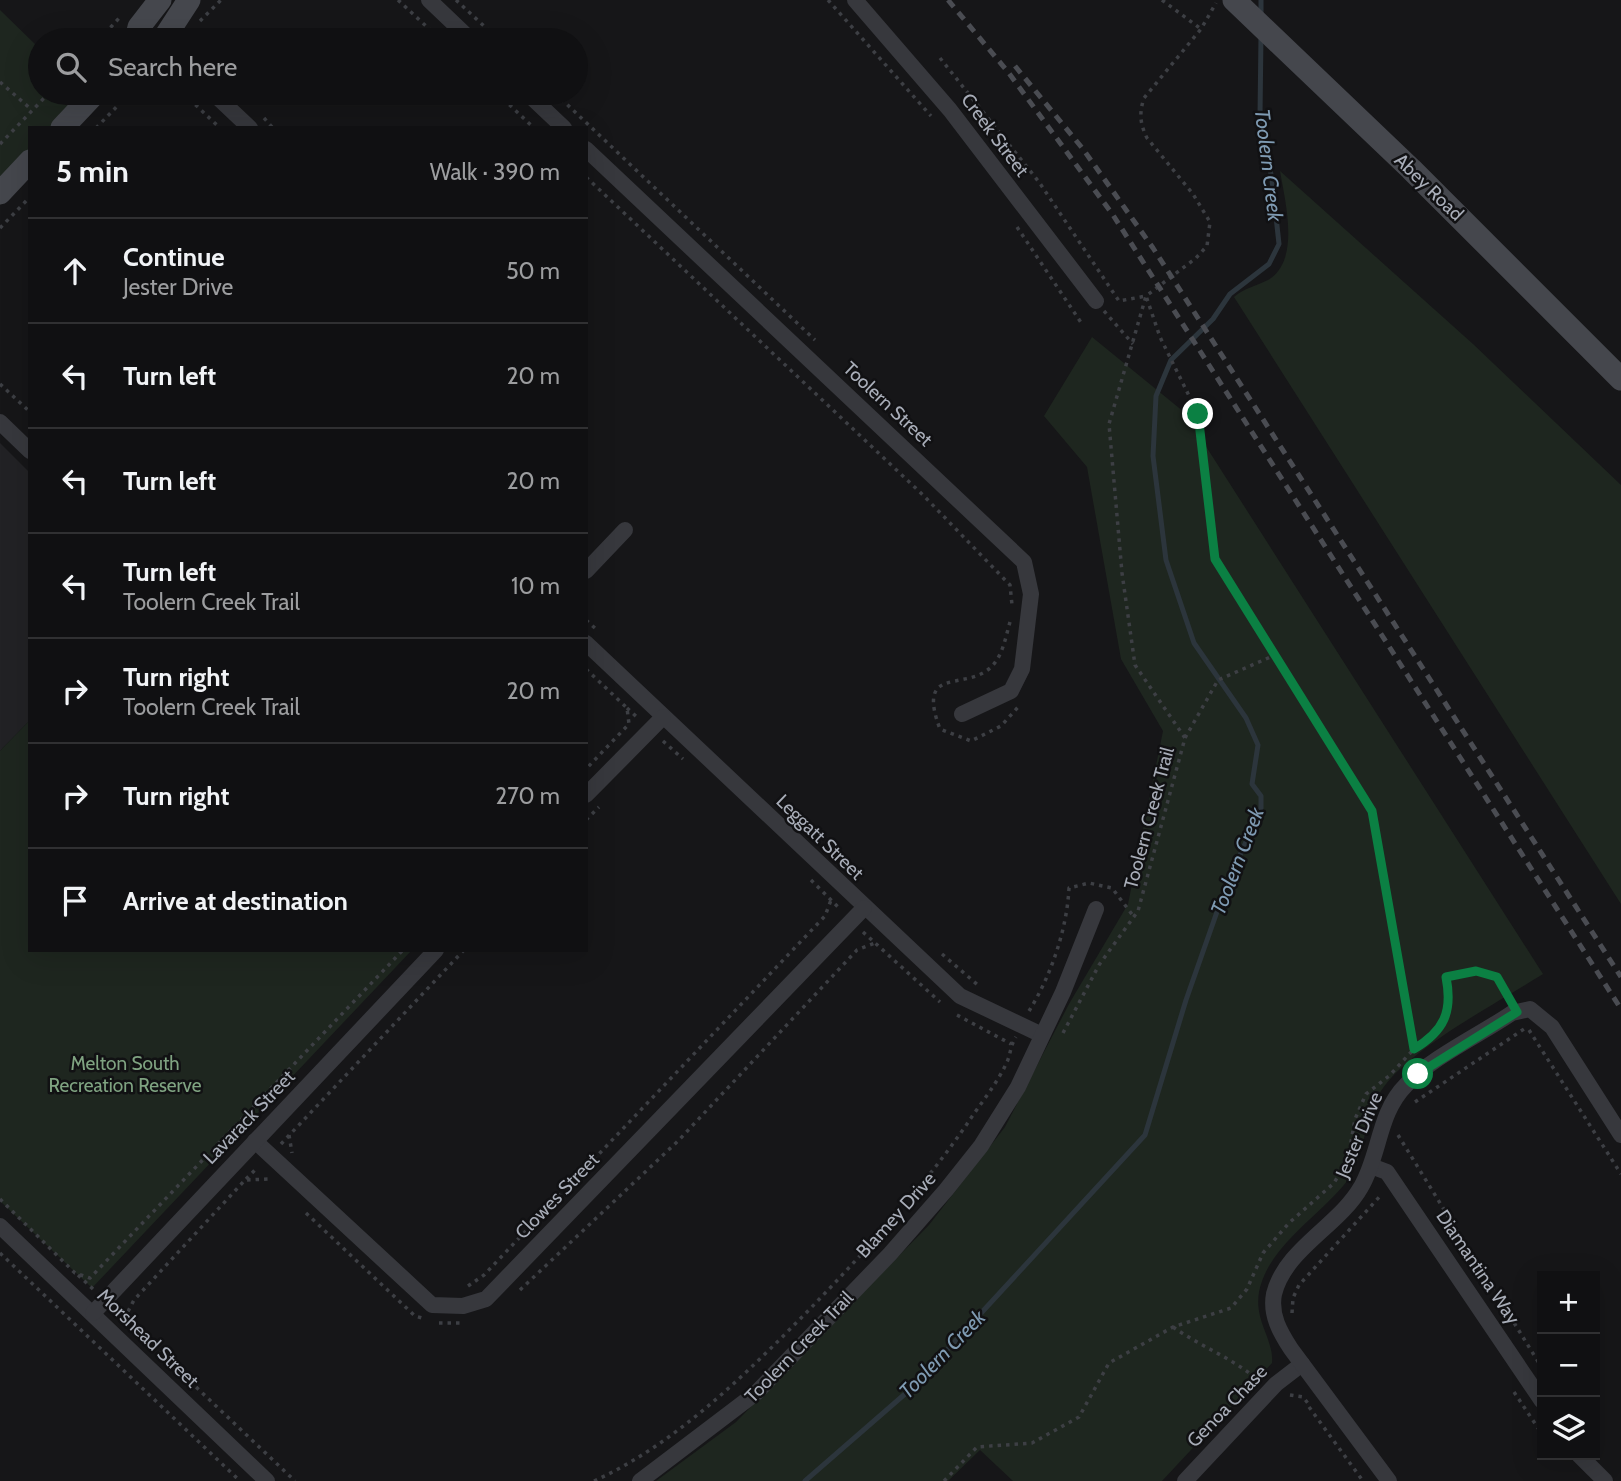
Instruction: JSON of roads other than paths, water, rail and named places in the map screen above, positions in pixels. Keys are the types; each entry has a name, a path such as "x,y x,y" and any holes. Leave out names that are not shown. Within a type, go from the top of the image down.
{"street":[{"path":"139,28 160,0"},
{"path":"171,28 189,0"},
{"path":"429,0 458,28"},
{"name":"Creek Street","path":"855,0 950,110 1096,301"},
{"name":"Abey Road","path":"1234,0 1514,271 1621,379"},
{"path":"64,126 84,105"},
{"path":"226,105 248,126"},
{"path":"540,105 562,126"},
{"name":"Toolern Street","path":"588,151 1024,562 1031,594 1022,668 1011,691 962,714"},
{"path":"0,193 28,163"},
{"path":"0,422 28,448"},
{"path":"588,569 625,530"},
{"name":"Leggatt Street","path":"588,645 960,996 1026,1021 1042,1035"},
{"path":"588,793 663,717"},
{"name":"Clowes Street","path":"255,1141 432,1304 463,1306 486,1299 864,908"},
{"name":"Blamey Drive","path":"640,1481 757,1393 890,1254 981,1146 1018,1087 1096,909"},
{"name":"Lavarack Street","path":"93,1313 434,952"},
{"name":"Jester Drive","path":"1389,1481 1302,1364 1280,1332 1273,1313 1274,1295 1291,1263 1349,1204 1371,1166 1388,1110 1406,1085 1517,1012 1530,1009 1552,1027 1621,1135"},
{"name":"Diamantina Way","path":"1371,1166 1387,1172 1539,1397"},
{"name":"Morshead Street","path":"0,1226 267,1481"},
{"name":"Genoa Chase","path":"1185,1481 1269,1391 1302,1364"},
{"path":"1584,1460 1605,1481"}],"waterway":[{"name":"Toolern Creek","path":"1261,0 1261,18"},
{"name":"Toolern Creek","path":"805,1481 913,1387 1145,1135 1186,1000 1225,889 1261,808 1261,796 1252,784 1258,745 1246,718 1194,643 1166,560 1153,456 1156,396 1171,360 1213,319 1230,294 1269,264 1279,244 1272,180 1260,116 1261,35"}],"railway":[{"path":"948,0 1008,72 1113,215 1621,1009"},
{"path":"1015,66 1083,149 1153,248 1621,977"}],"park label":[{"name":"Melton South Recreation Reserve","path":"125,1074"}]}
